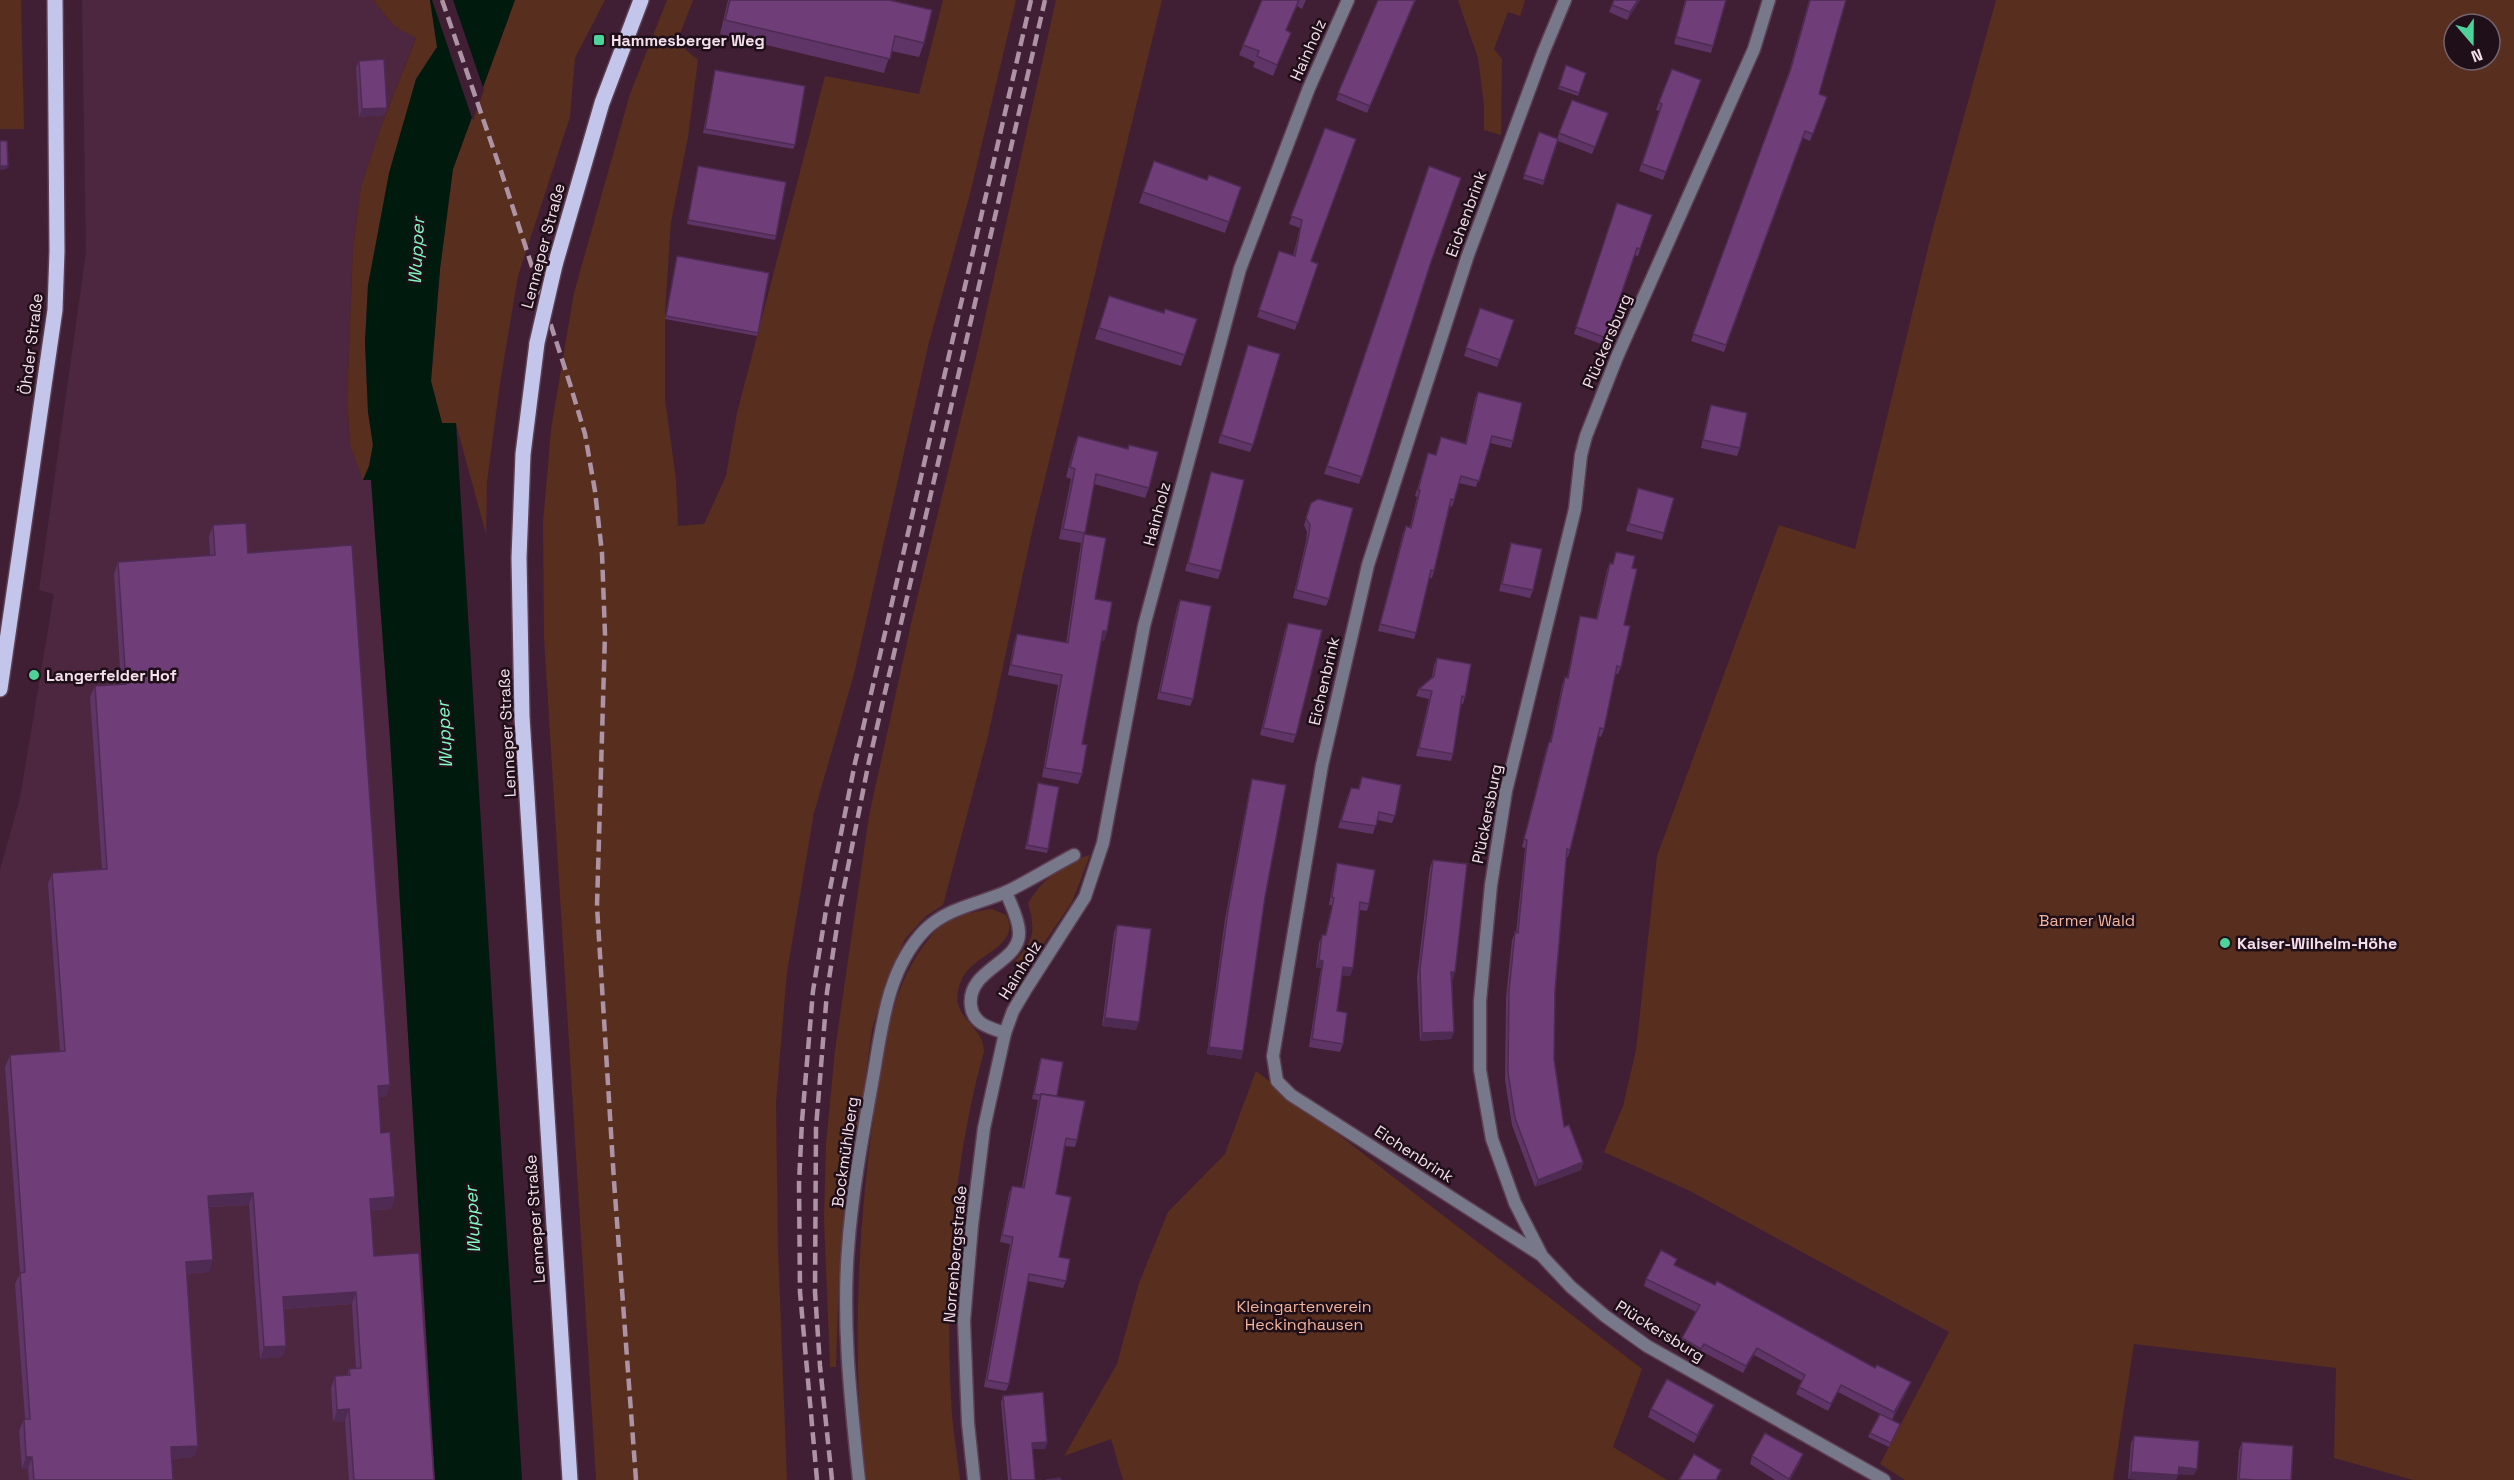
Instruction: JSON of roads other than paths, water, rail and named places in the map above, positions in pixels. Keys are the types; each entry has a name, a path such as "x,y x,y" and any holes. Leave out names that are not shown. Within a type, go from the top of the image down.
{"main road":[{"name":"Öhder Straße","path":"0,689 55,310 57,239 55,0"},
{"name":"Lenneper Straße","path":"570,1480 522,717 519,558 522,477 537,343 555,265 602,103 640,0"}],"street":[{"name":"Hainholz","path":"1005,1033 1021,996 1085,897 1103,843 1144,626 1240,269 1309,88 1348,0"},
{"name":"Eichenbrink","path":"1542,1256 1291,1095 1277,1081 1273,1056 1322,765 1368,565 1468,255 1565,0"},
{"name":"Plückersburg","path":"1769,0 1754,49 1617,357 1586,435 1581,455 1575,509 1506,791 1486,932 1480,1001 1480,1070 1492,1139 1515,1203 1542,1256 1571,1287 1605,1316 1647,1346 1884,1480"},
{"name":"Bockmühlberg","path":"859,1480 847,1364 848,1249 861,1142 885,1009 900,967 912,944 927,928 946,914 1006,892 1074,855"},
{"path":"1005,1033 986,1027 976,1019 971,1010 970,994 973,985 1016,944 1020,932 1006,892"},
{"name":"Norrenbergstraße","path":"974,1480 968,1423 964,1322 972,1225 984,1128 1005,1033"}],"water":[{"name":"Wupper","path":"430,0 515,0 453,169 440,269 431,381 442,423 456,423 522,1480 435,1480 390,738 371,480 363,480 369,466 373,445 368,412 365,342 368,285 389,173 416,79 437,47"}],"railway":[{"path":"442,0 501,171 570,384 585,434 595,491 602,553 605,634 597,906 636,1480"},
{"path":"817,1480 800,1292 799,1183 813,991 827,904 855,763 1031,0"},
{"path":"832,1480 815,1292 816,1128 827,992 840,907 868,766 1045,0"}],"place":[{"name":"Hammesberger Weg","path":"599,40"},
{"name":"Langerfelder Hof","path":"34,675"},
{"name":"Kaiser-Wilhelm-Höhe","path":"2225,943"}],"park label":[{"name":"Barmer Wald","path":"2087,920"},
{"name":"Kleingartenverein Heckinghausen","path":"1304,1315"}]}
